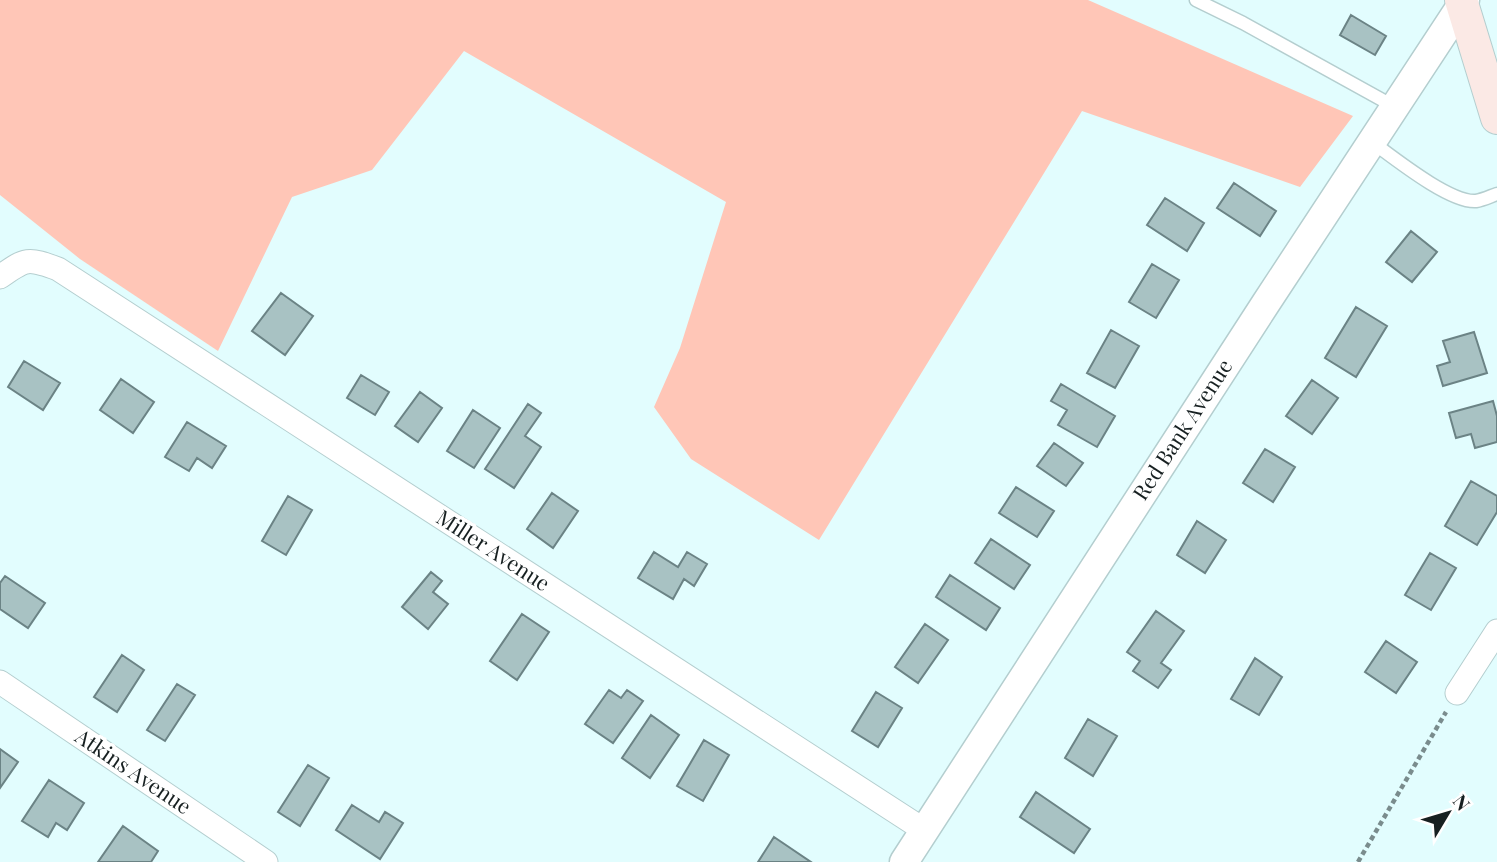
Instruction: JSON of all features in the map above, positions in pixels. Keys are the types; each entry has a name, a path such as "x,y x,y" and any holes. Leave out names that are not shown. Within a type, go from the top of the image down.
{"main road":[{"path":"1463,2 1497,118"}],"street":[{"name":"Red Bank Avenue","path":"904,862 1463,2"},
{"name":"Miller Avenue","path":"0,277 19,263 36,261 62,271 924,831"},
{"path":"1457,693 1497,631"},
{"name":"Atkins Avenue","path":"0,682 266,862"}],"lane":[{"path":"1196,0 1395,107"},
{"path":"1371,142 1453,196 1475,201 1497,194"}],"path":[{"path":"1358,862 1457,693"}],"shaded area":[{"path":"0,0 1088,0 1353,116 1300,187 1082,111 819,540 691,459 654,407 680,348 726,202 464,51 372,170 292,197 218,351 80,259 0,195"}],"building":[{"path":"1351,15 1386,36 1375,55 1340,35"},
{"path":"1234,183 1276,211 1260,236 1217,208"},
{"path":"1165,198 1204,223 1187,251 1147,225"},
{"path":"1411,231 1437,252 1412,282 1386,262"},
{"path":"1152,264 1179,280 1156,318 1129,302"},
{"path":"281,293 313,316 285,355 252,331"},
{"path":"1356,307 1387,326 1356,377 1325,358"},
{"path":"1111,330 1139,346 1115,388 1087,373"},
{"path":"1474,332 1487,373 1443,386 1437,366 1450,362 1443,341"},
{"path":"24,361 60,383 43,410 8,387"},
{"path":"361,375 389,392 375,415 347,398"},
{"path":"121,379 154,402 133,433 100,410"},
{"path":"1312,380 1338,398 1312,434 1286,416"},
{"path":"1061,384 1115,416 1097,447 1058,425 1067,410 1051,401"},
{"path":"420,392 442,408 418,442 395,426"},
{"path":"1493,401 1497,416 1497,442 1475,448 1471,434 1456,438 1449,413"},
{"path":"528,404 541,413 525,436 541,447 514,488 485,469"},
{"path":"473,410 500,428 474,468 447,451"},
{"path":"187,422 226,446 212,468 197,458 189,471 165,457"},
{"path":"1054,443 1083,463 1066,486 1037,466"},
{"path":"1265,449 1295,467 1273,502 1243,483"},
{"path":"1471,481 1497,496 1497,512 1477,545 1445,526"},
{"path":"1016,487 1054,511 1037,537 999,513"},
{"path":"552,493 578,511 553,548 527,529"},
{"path":"288,496 312,510 286,555 262,541"},
{"path":"1197,521 1226,540 1205,573 1177,555"},
{"path":"991,539 1030,565 1014,589 975,563"},
{"path":"654,552 678,567 687,552 707,564 694,586 684,579 673,599 638,578"},
{"path":"1430,553 1456,568 1431,610 1405,595"},
{"path":"431,572 442,581 433,592 448,604 428,629 402,607"},
{"path":"950,575 1000,608 986,630 936,597"},
{"path":"5,576 45,603 28,628 0,609 0,583"},
{"path":"1156,611 1184,631 1161,663 1171,670 1158,688 1133,671 1140,661 1127,652"},
{"path":"522,614 549,632 517,680 490,661"},
{"path":"925,624 948,640 918,683 895,667"},
{"path":"1386,641 1417,662 1396,693 1365,672"},
{"path":"122,655 144,670 117,712 94,697"},
{"path":"1255,658 1282,677 1259,715 1231,699"},
{"path":"177,684 195,695 165,741 147,730"},
{"path":"609,690 621,698 627,690 643,701 613,743 585,724"},
{"path":"876,692 902,708 878,747 852,731"},
{"path":"651,715 679,735 650,778 622,758"},
{"path":"1088,719 1117,736 1093,776 1065,758"},
{"path":"704,740 729,755 703,801 677,786"},
{"path":"0,749 18,762 0,788"},
{"path":"308,765 329,778 300,826 278,812"},
{"path":"49,780 84,803 67,830 56,823 48,837 22,821"},
{"path":"1036,792 1090,829 1074,853 1020,817"},
{"path":"352,805 379,822 385,812 403,823 380,859 336,830"},
{"path":"123,826 158,851 151,862 98,862"},
{"path":"774,837 811,862 758,862"}]}
